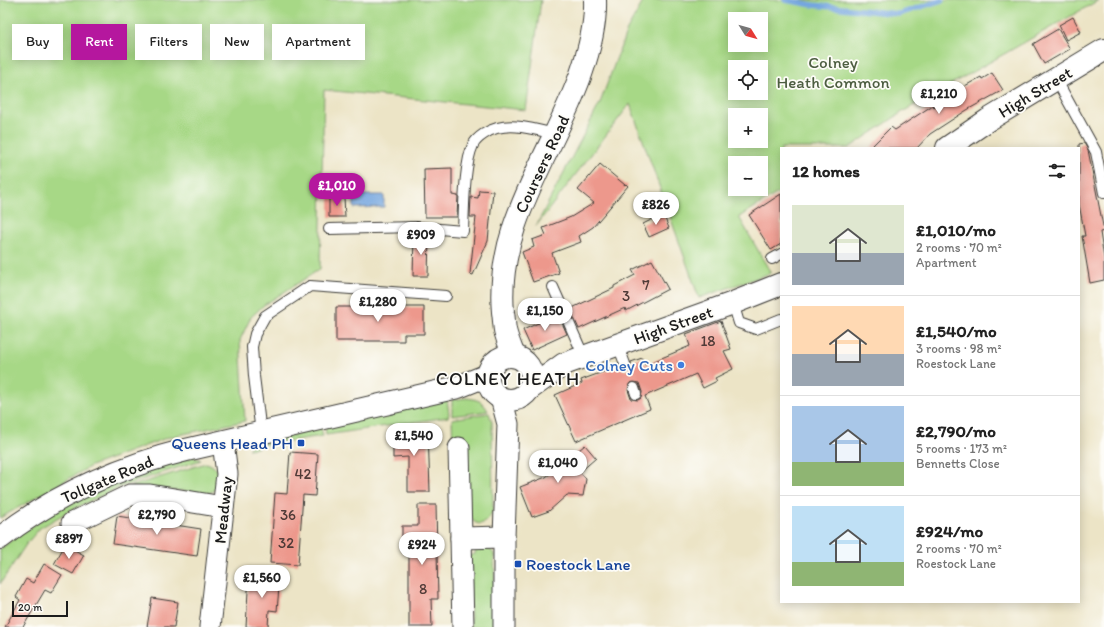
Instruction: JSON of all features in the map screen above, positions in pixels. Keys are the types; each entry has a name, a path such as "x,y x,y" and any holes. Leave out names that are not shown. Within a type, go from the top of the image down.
{"street":[{"name":"Coursers Road","path":"508,380 502,300 504,270 510,240 518,214 573,95 584,66 593,30 595,2"},
{"name":"High Street","path":"948,147 988,120 1104,50"},
{"name":"High Street","path":"508,380 584,357 622,354 780,284"},
{"name":"Tollgate Road","path":"0,538 55,501 105,476 158,457 458,387 508,380"},
{"path":"504,627 504,537 508,380"},
{"name":"Meadway","path":"210,627 227,474 223,442"},
{"path":"459,448 463,627"},
{"path":"72,523 130,495 150,495 223,507"},
{"path":"461,538 504,537"}],"lane":[{"path":"1056,79 1096,152 1104,193"},
{"path":"329,229 416,227 463,231 468,162 473,145 484,134 498,128 517,127 555,134"},
{"path":"261,432 252,346 254,334 265,316 310,286 446,296"},
{"path":"553,287 584,357"},
{"path":"733,304 739,323 756,329 780,319"}],"green space":[{"path":"0,0 541,0 526,110 324,90 320,269 264,305 251,317 240,340 245,421 169,437 91,466 0,518"},
{"name":"Colney Heath Common","path":"644,0 1099,0 904,111 850,147 780,147 780,192 739,217 771,273 699,298 630,104 536,226 600,103 627,30"},
{"path":"466,398 479,401 488,411 452,416 452,400"},
{"path":"447,399 448,417 326,435 325,427"},
{"path":"489,413 492,422 493,510 486,521 479,524 472,520 469,516 453,446 452,419"},
{"path":"321,428 323,436 261,445 257,448 248,449 252,445"},
{"path":"193,457 201,460 120,487 69,511 40,528 27,543 0,584 0,549 23,532 54,512 115,481"},
{"path":"206,463 213,466 219,474 217,487 209,493 131,487 132,486"},
{"path":"483,547 490,549 494,554 496,627 471,627 469,556 475,554 476,548"}],"water":[{"path":"354,195 384,195 384,207 354,208"}],"building":[{"path":"1073,17 1081,32 1066,40 1059,25"},
{"path":"1058,29 1070,49 1044,64 1033,44"},
{"path":"992,73 1003,90 967,110 930,134 918,147 871,147 891,127 895,130 933,105 934,107 963,87 981,77 982,79"},
{"path":"1084,143 1088,150 1104,231 1100,232 1104,259 1104,280 1090,283 1082,236 1085,236 1080,209 1079,144"},
{"path":"600,164 628,186 593,227 579,236 581,242 552,253 559,273 533,282 522,252 534,247 532,240 546,235 543,228 571,217 594,203 578,190"},
{"path":"452,168 452,195 458,196 457,217 425,217 424,169"},
{"path":"479,190 493,191 488,241 473,275 470,274 476,217 470,217 471,197 478,198"},
{"path":"780,195 780,245 771,250 749,215"},
{"path":"329,197 344,197 345,217 329,217"},
{"path":"663,214 669,228 649,237 643,224"},
{"path":"414,235 429,235 428,276 413,276"},
{"path":"652,260 668,289 626,311 625,308 579,329 570,309 614,288 614,286 635,275 632,270"},
{"path":"336,307 424,307 424,334 404,334 404,341 336,341"},
{"path":"558,314 567,334 532,350 523,330"},
{"path":"721,321 731,349 724,351 733,369 715,378 717,381 703,388 696,374 645,396 650,409 576,441 555,395 582,383 581,380 619,366 624,370 628,370 631,362 642,358 645,365 690,346 686,334","holes":["632,382 639,383 642,392 641,398 638,400 631,399 628,390 629,384"]},
{"path":"428,429 430,492 408,492 408,457 393,458 393,430"},
{"path":"585,445 596,458 580,472 586,479 583,496 567,495 549,511 532,517 520,487 546,477"},
{"path":"290,452 318,454 315,496 303,495 298,565 270,563 275,493 287,494"},
{"path":"418,505 436,505 438,599 431,599 432,627 409,627 409,552 402,552 402,526 418,526"},
{"path":"117,516 201,529 197,556 113,544"},
{"path":"65,545 84,555 73,574 54,564"},
{"path":"44,564 62,575 51,593 45,590 23,627 5,627 20,600 16,597 26,579 33,583"},
{"path":"249,573 280,575 277,611 269,610 268,627 246,627"},
{"path":"152,598 178,602 174,627 147,627"}],"waterway":[{"path":"785,0 813,5 899,14 942,0"}],"place":[{"name":"Colney Cuts","path":"681,365"},
{"name":"Queens Head PH","path":"301,443"},
{"name":"Roestock Lane","path":"518,564"}],"district":[{"name":"COLNEY HEATH","path":"508,378"}]}
